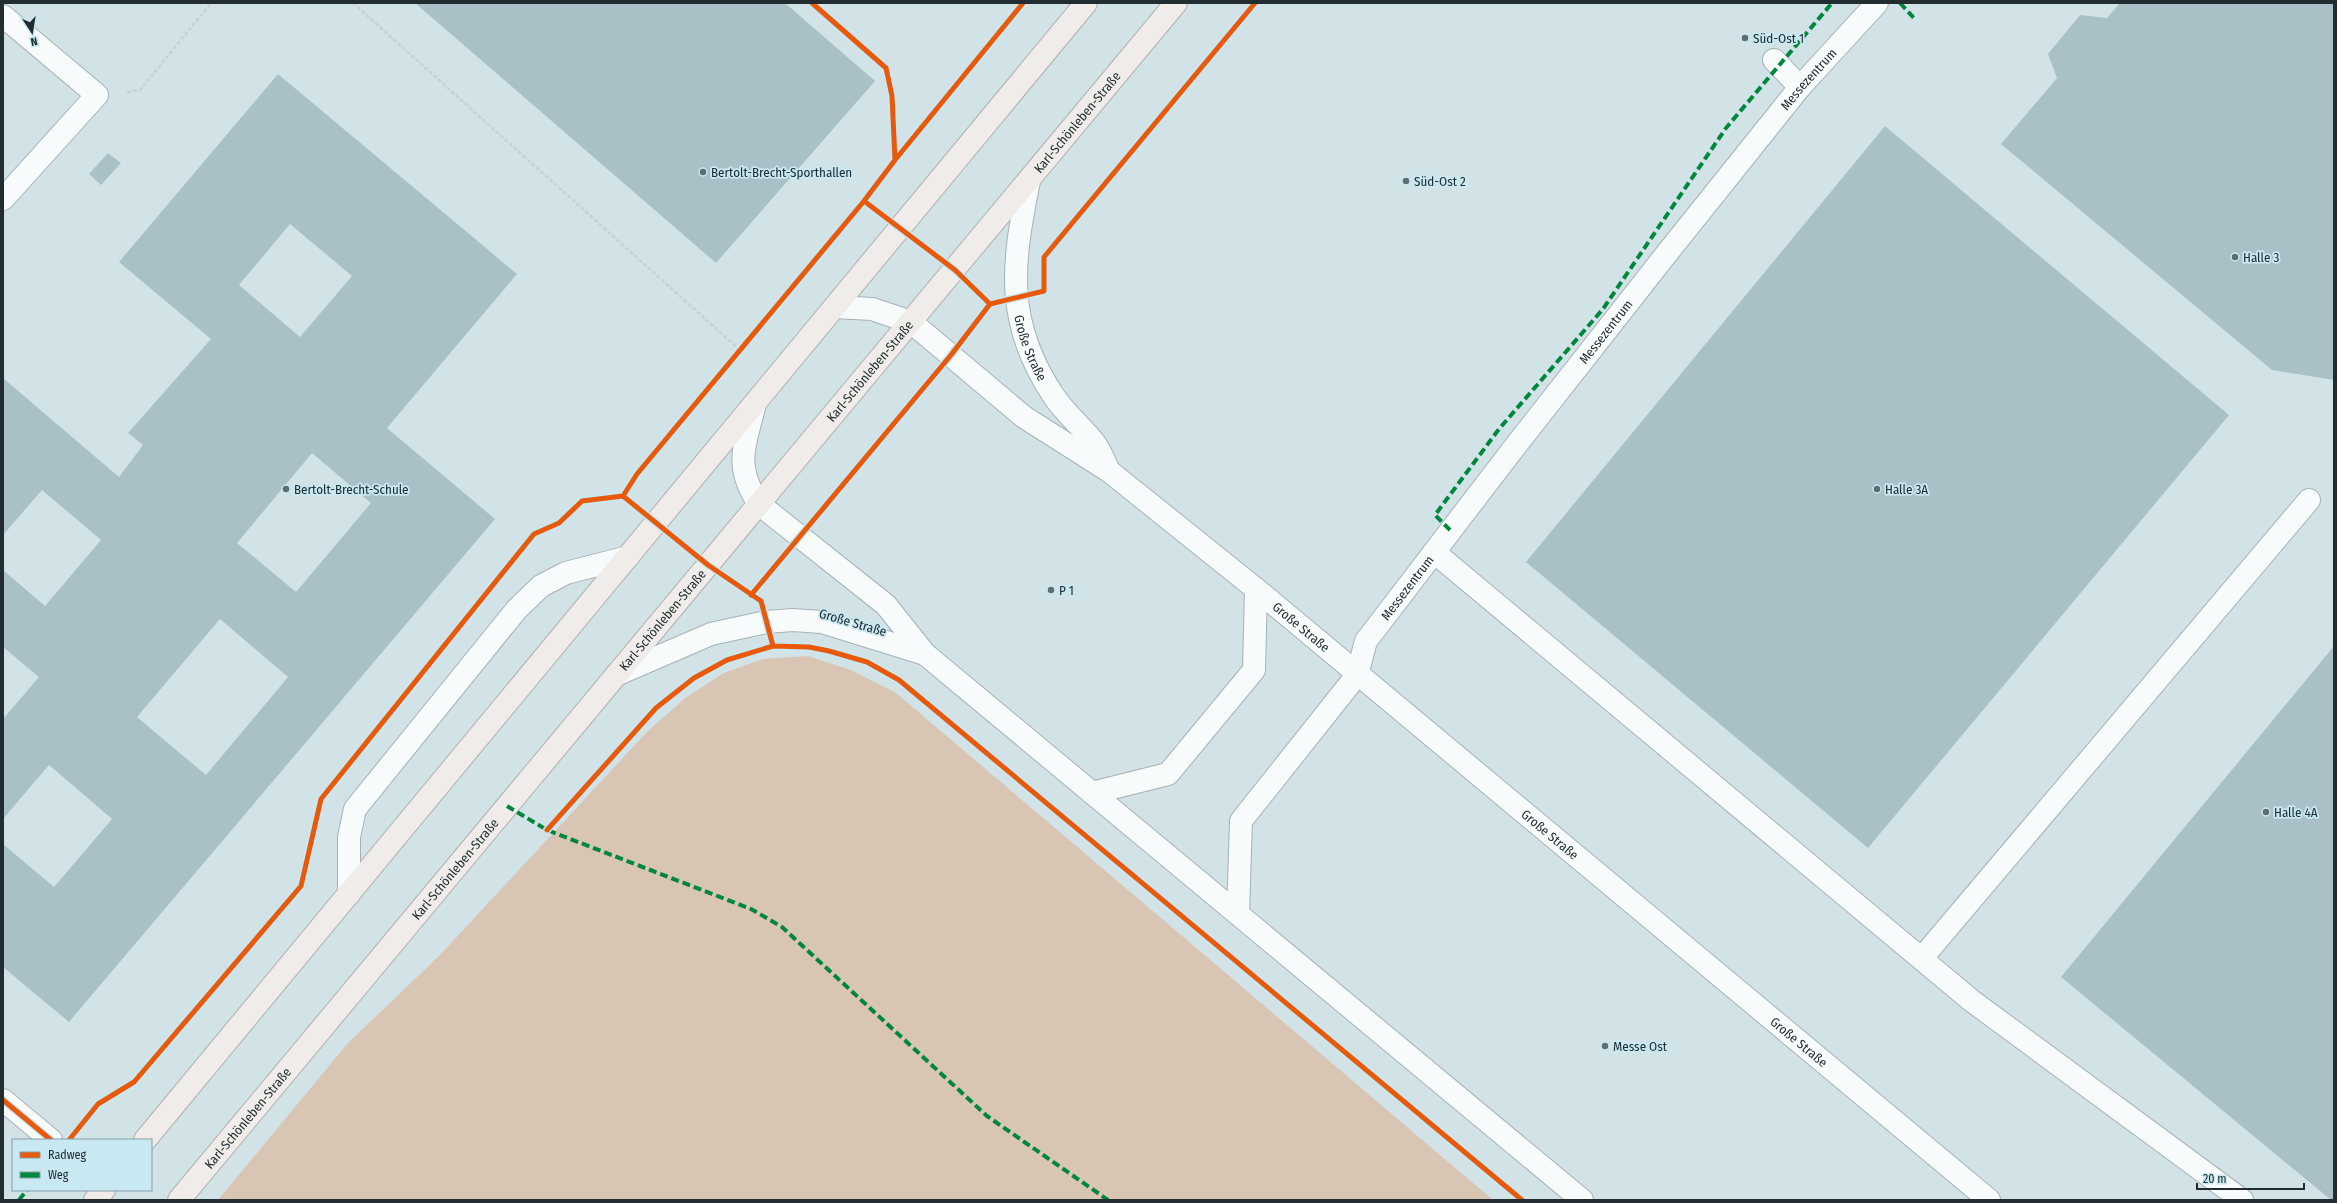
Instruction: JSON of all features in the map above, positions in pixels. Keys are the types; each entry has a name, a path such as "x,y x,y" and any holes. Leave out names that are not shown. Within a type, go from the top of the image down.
{"main road":[{"path":"146,1139 1086,3"},
{"name":"Karl-Schönleben-Straße","path":"179,1200 1176,3"},
{"path":"96,1200 103,1191"},
{"path":"113,1191 119,1200"}],"street":[{"name":"Messezentrum","path":"1357,675 1366,641 1434,552 1668,252 1800,87 1877,3"},
{"path":"3,16 97,95 3,199"},
{"path":"1774,60 1800,87"},
{"name":"Große Straße","path":"1029,181 1020,227 1015,266 1014,282 1020,324 1038,370 1056,399 1095,442 1109,471"},
{"name":"Große Straße","path":"835,307 872,309 911,322 1024,417 1109,471 1256,589 1357,675 1989,1200"},
{"name":"Große Straße","path":"755,404 742,455 746,481 759,504 886,604 925,654 1582,1200"},
{"path":"1922,958 2309,500"},
{"path":"1434,552 1972,1001 2242,1200"},
{"path":"349,894 349,837 355,809 517,608 541,586 566,573 628,558"},
{"path":"1092,793 1168,774 1254,670 1256,589"},
{"name":"Große Straße","path":"616,675 711,634 766,622 793,620 822,622 925,654"},
{"path":"1238,913 1241,821 1357,675"},
{"path":"3,1100 50,1139"}],"path":[{"path":"97,95 140,90 211,3"},
{"path":"353,3 740,350"}],"shaded area":[{"path":"808,656 851,670 896,693 1493,1200 218,1200 348,1043 440,955 646,733 685,698 724,673 763,659"}],"building":[{"name":"Bertolt-Brecht-Sporthallen","path":"415,3 785,3 875,81 716,263"},
{"name":"Halle 3","path":"2120,3 2334,3 2334,380 2272,370 2001,144 2057,78 2048,54 2080,15 2107,18"},
{"path":"278,74 517,274 387,428 495,519 69,1022 3,967 3,844 54,887 112,819 49,765 3,819 3,719 39,677 3,647 3,570 45,606 101,540 42,490 3,535 3,378 119,477 143,445 128,433 211,339 119,262","holes":["290,224 352,276 300,337 239,285","312,453 371,503 296,592 237,543","220,619 288,677 206,775 137,717"]},
{"name":"Halle 3A","path":"1885,126 2229,415 1868,848 1526,562"},
{"path":"108,153 121,163 101,185 89,174"},
{"name":"Halle 4A","path":"2334,646 2334,1200 2331,1200 2061,977"}],"marked path":[{"path":"1450,530 1435,515 1499,429 1603,309 1726,128 1832,3"},
{"path":"1900,3 1914,18"},
{"path":"507,806 547,830 751,909 782,927 987,1116 1108,1200"},
{"path":"19,1200 26,1191"}],"cycle path":[{"path":"812,3 886,68 892,96 895,160"},
{"path":"623,496 637,474 864,201 895,160 1023,3"},
{"path":"864,201 955,270 990,304 1044,291 1044,257 1255,3"},
{"path":"751,595 951,355 990,304"},
{"path":"70,1139 98,1104 134,1082 301,886 321,799 534,534 559,523 582,501 623,496 708,565 761,601 773,646"},
{"path":"547,830 656,708 694,678 727,660 773,646 809,647 867,662 899,680 1522,1200"},
{"path":"3,1100 50,1139"}],"place":[{"name":"Süd-Ost 1","path":"1745,38"},
{"name":"Bertolt-Brecht-Sporthallen","path":"703,172"},
{"name":"Süd-Ost 2","path":"1406,181"},
{"name":"Halle 3","path":"2235,257"},
{"name":"Bertolt-Brecht-Schule","path":"286,489"},
{"name":"Halle 3A","path":"1877,489"},
{"name":"P 1","path":"1051,590"},
{"name":"Halle 4A","path":"2266,812"},
{"name":"Messe Ost","path":"1605,1046"}]}
